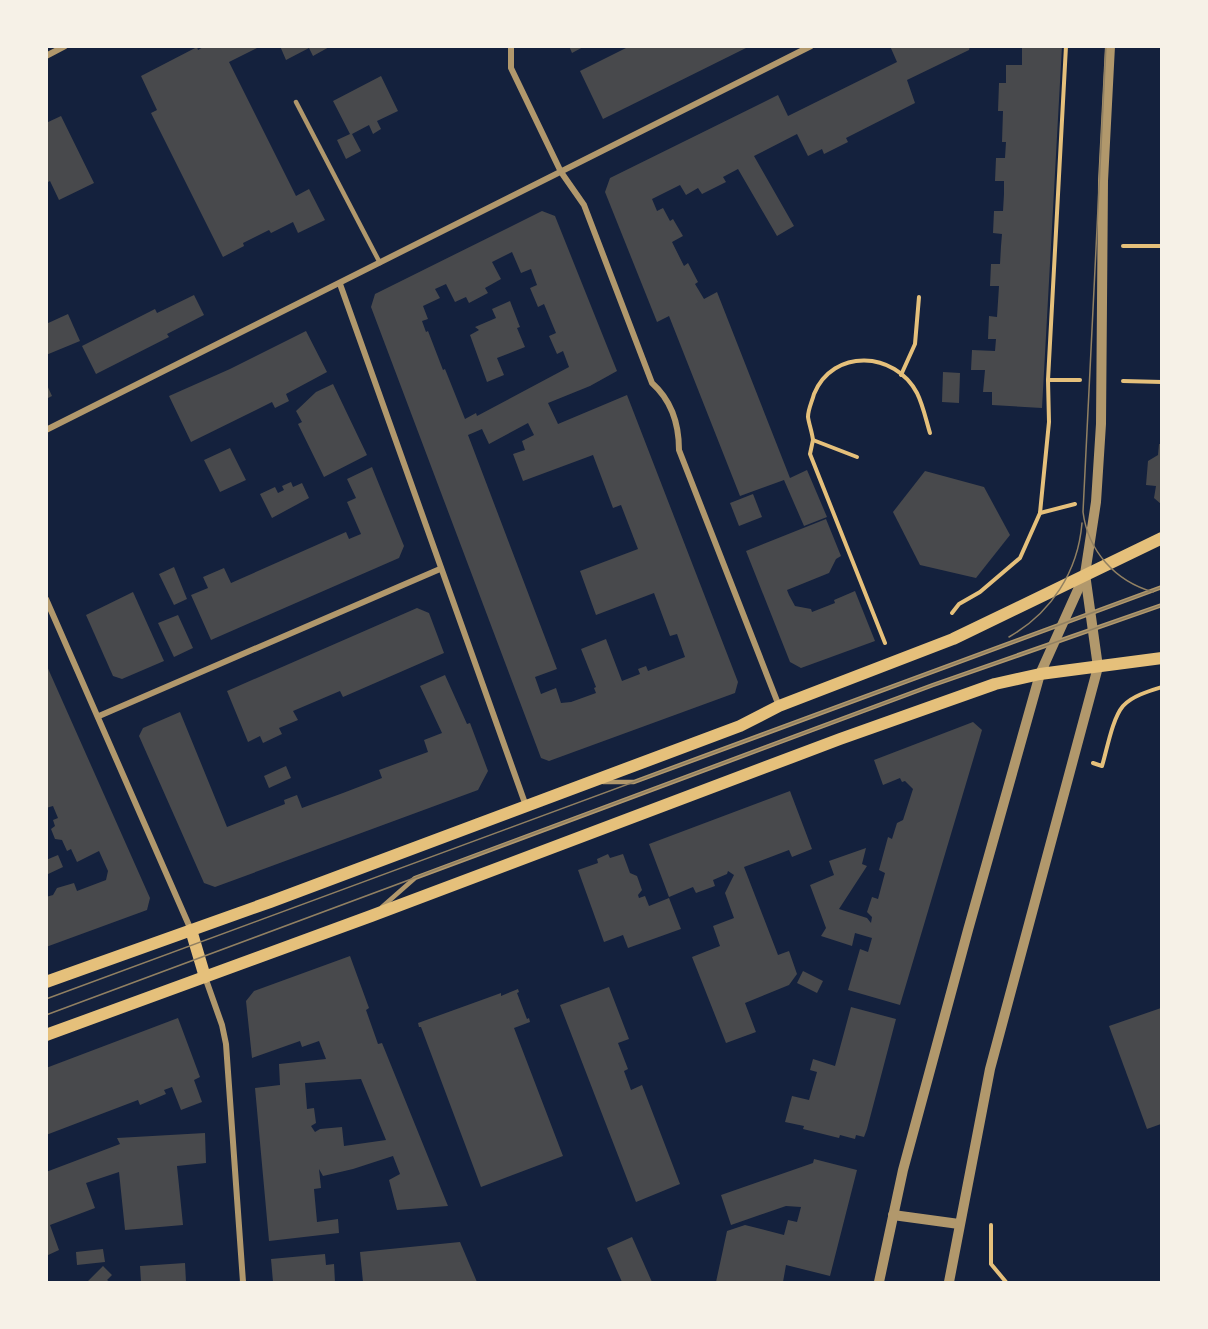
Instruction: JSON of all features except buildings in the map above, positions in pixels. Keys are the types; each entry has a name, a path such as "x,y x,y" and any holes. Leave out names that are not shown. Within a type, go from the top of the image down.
{"main road":[{"path":"46,982 740,726 779,706 953,639 1161,538"},
{"path":"46,1035 995,684 1040,674 1161,658"},
{"path":"191,930 205,977"}],"street":[{"path":"46,56 65,46"},
{"path":"511,46 511,68 561,172 584,205 652,383 665,394 679,432 678,450 779,706"},
{"path":"46,430 811,46"},
{"path":"879,1282 903,1170 947,1003 1040,674 1085,574 1096,502 1101,424 1103,182 1110,46"},
{"path":"340,284 526,806"},
{"path":"99,716 440,569"},
{"path":"949,1282 990,1070 1098,667 1085,574"},
{"path":"46,598 191,930"},
{"path":"205,977 222,1025 226,1044 243,1282"},
{"path":"893,1215 959,1224"}],"lane":[{"path":"296,102 381,263"},
{"path":"591,782 634,782 1161,587"},
{"path":"371,916 415,878 933,685 1161,605"}],"path":[{"path":"959,604 980,592 1020,558 1040,513 1049,423 1048,380 1066,46"},
{"path":"1104,246 1161,246"},
{"path":"902,375 915,344 919,297"},
{"path":"892,662 810,454 813,440 808,417 810,405 817,388 827,375 842,363 860,359 874,360 902,375 917,392 930,433"},
{"path":"813,440 857,457"},
{"path":"1040,513 1083,501 1096,502"},
{"path":"1088,761 1102,766 1115,721 1122,707 1135,698 1161,687"},
{"path":"992,1225 991,1264 1006,1282"}],"tram line":[{"path":"1106,46 1083,512 1097,552 1115,572 1139,587 1153,592"},
{"path":"1009,637 1038,616 1060,589 1075,558 1082,523"},
{"path":"46,999 1162,587"},
{"path":"46,1015 933,685 1162,605"}]}
